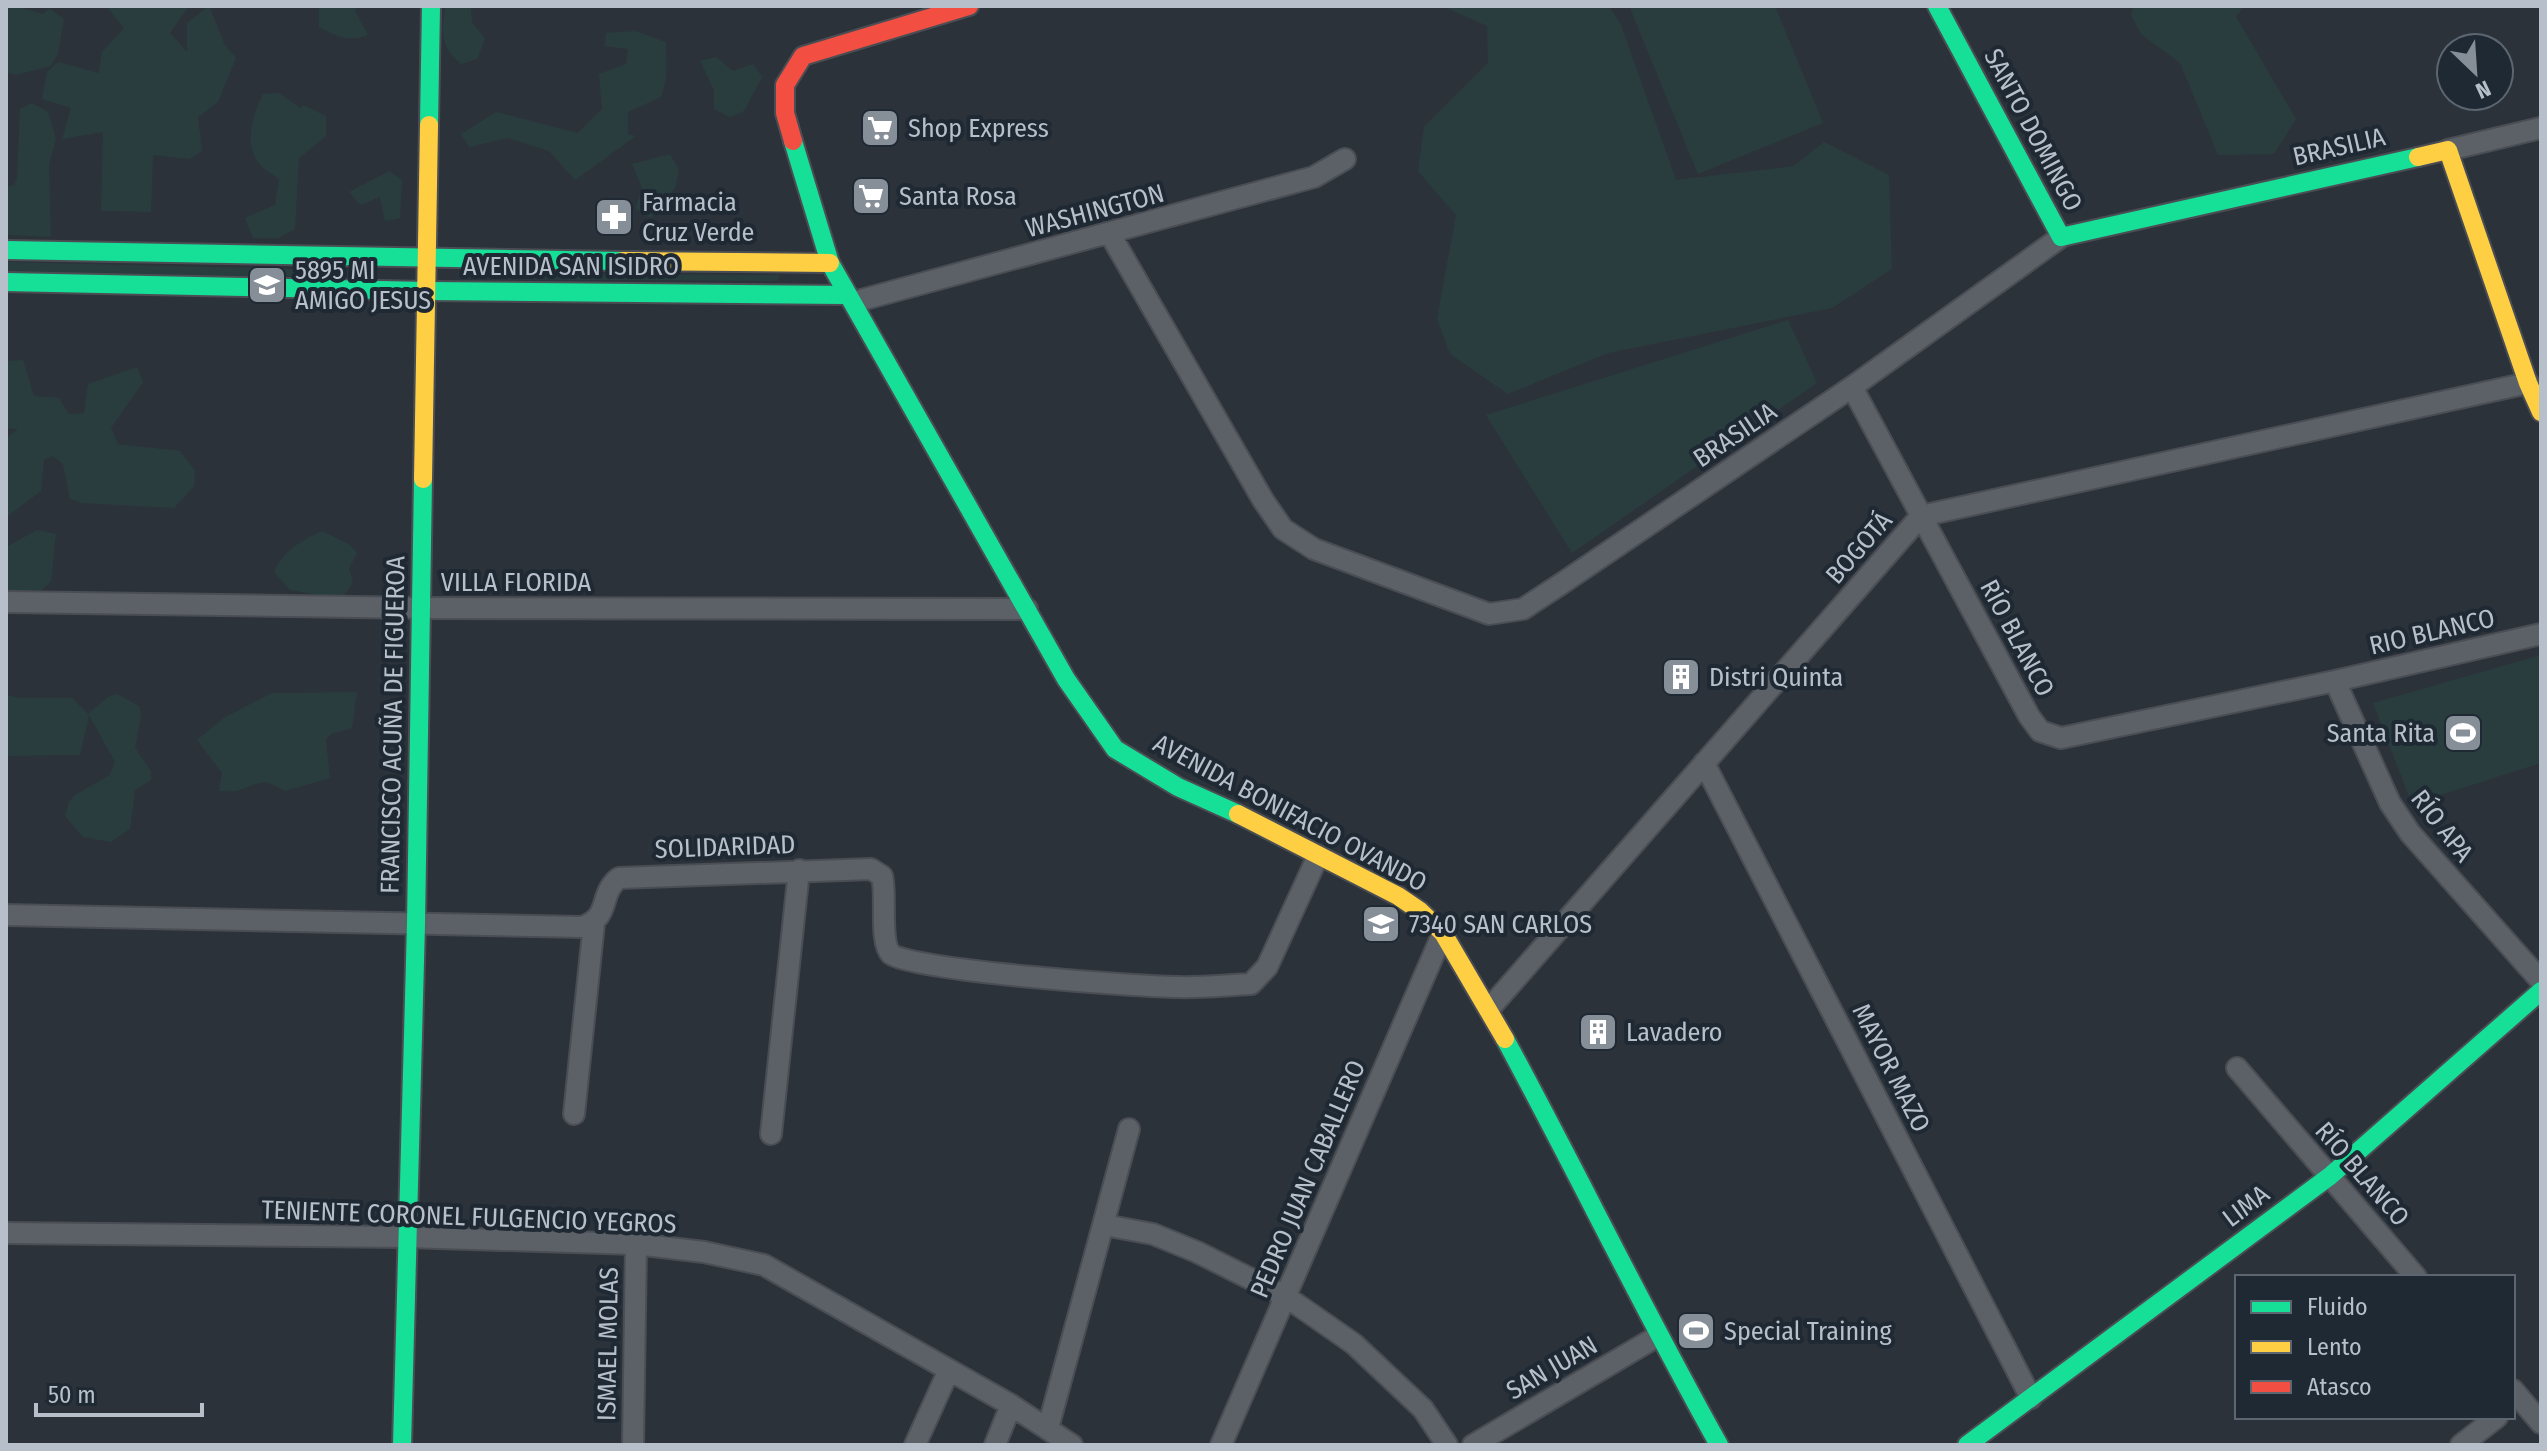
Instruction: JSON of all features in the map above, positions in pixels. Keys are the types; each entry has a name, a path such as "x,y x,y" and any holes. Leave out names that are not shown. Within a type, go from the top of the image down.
{"main road":[{"name":"FRANCISCO ACUÑA DE FIGUEROA","path":"402,1445 416,924 431,6"},
{"path":"906,15 969,6"},
{"name":"SANTO DOMINGO","path":"1937,6 2061,237"},
{"name":"AVENIDA BONIFACIO OVANDO","path":"906,15 803,56 785,85 785,113 830,263 1066,679 1115,749 1178,787 1242,816 1398,896 1443,933 1489,1009 1572,1163 1658,1336 1719,1445"},
{"path":"2448,150 2528,383 2541,412"},
{"name":"BRASILIA","path":"2061,237 2448,150"},
{"name":"AVENIDA SAN ISIDRO","path":"6,250 830,263"},
{"name":"AVENIDA SAN ISIDRO","path":"6,282 850,298"},
{"name":"LIMA","path":"1978,1442 2031,1398 2330,1176 2541,991"}],"street":[{"name":"BRASILIA","path":"2448,150 2541,128"},
{"name":"WASHINGTON","path":"850,298 1110,234 1314,177 1345,159"},
{"name":"BRASILIA","path":"1110,234 1263,500 1283,529 1314,549 1489,614 1523,609 1852,387 2061,237"},
{"name":"BOGOTÁ","path":"1489,1009 1921,516 2528,383"},
{"name":"RÍO BLANCO","path":"1852,387 2029,716 2040,731 2061,738 2335,681"},
{"name":"VILLA FLORIDA","path":"6,602 421,608 1027,609"},
{"name":"RIO BLANCO","path":"2335,681 2541,634"},
{"name":"RÍO APA","path":"2335,681 2390,803 2410,833 2541,981"},
{"name":"MAYOR MAZO","path":"1704,763 2031,1398"},
{"name":"SOLIDARIDAD","path":"594,923 602,913 611,884 619,878 871,869 882,876 885,886 885,943 889,953 901,960 957,970 1177,987 1251,984 1267,967 1318,856"},
{"path":"771,1134 799,870"},
{"path":"6,915 582,927 594,923 574,1114"},
{"name":"PEDRO JUAN CABALLERO","path":"1221,1445 1443,933"},
{"name":"RÍO BLANCO","path":"2237,1068 2414,1275"},
{"path":"1048,1428 1129,1129"},
{"path":"1104,1225 1153,1234 1197,1252 1285,1296 1354,1344 1423,1409 1447,1445"},
{"name":"TENIENTE CORONEL FULGENCIO YEGROS","path":"6,1233 407,1237 636,1244 704,1252 764,1265 1011,1405 1072,1445"},
{"name":"ISMAEL MOLAS","path":"633,1445 636,1244"},
{"name":"SAN JUAN","path":"1473,1445 1504,1437 1658,1336"},
{"path":"915,1445 949,1370"},
{"path":"2516,1398 2541,1423"},
{"path":"995,1445 1011,1405"},
{"path":"2461,1445 2494,1419"}],"green space":[{"path":"6,6 42,14 50,9 64,19 58,53 51,66 16,75 6,72"},
{"path":"106,6 189,6 170,33 187,52 187,23 209,6 225,45 236,58 218,102 198,117 202,151 190,159 153,155 151,212 101,211 103,132 62,139 71,108 42,99 47,72 58,62 99,73 102,52 124,28"},
{"path":"319,6 357,6 355,11 368,35 344,37 319,27"},
{"path":"445,6 471,6 472,22 485,39 477,59 461,64 445,45"},
{"path":"1442,6 1609,6 1621,25 1676,180 1794,166 1824,142 1889,175 1892,269 1832,308 1608,353 1508,394 1450,354 1437,319 1456,215 1418,171 1424,127 1488,63 1487,26"},
{"path":"1629,6 1775,6 1823,123 1698,174"},
{"path":"2134,6 2244,6 2236,17 2296,119 2274,154 2218,155 2180,63 2141,34 2131,15"},
{"path":"635,31 666,42 664,90 661,97 628,112 628,134 636,136 575,180 549,151 508,138 469,147 461,134 496,112 578,133 602,109 599,74 626,64 628,49 605,46 606,33"},
{"path":"716,57 733,71 753,64 762,77 744,111 730,117 714,109 714,90 700,61"},
{"path":"279,93 300,108 303,105 326,116 326,136 299,158 295,229 278,238 253,238 245,218 275,205 279,179 257,160 251,132 263,94"},
{"path":"32,103 48,112 56,139 49,164 51,237 6,235 6,187 14,185 17,178 20,109"},
{"path":"670,154 679,170 675,188 651,218 635,209 642,188 632,164"},
{"path":"389,171 402,180 400,218 385,221 380,197 360,205 349,192"},
{"path":"6,262 376,271 377,278 6,272"},
{"path":"474,273 780,275 777,281 474,279"},
{"path":"1788,320 1817,383 1572,553 1486,415"},
{"path":"23,360 34,396 59,398 69,414 84,413 88,384 137,367 143,382 111,428 118,444 180,451 195,471 194,486 174,508 82,503 70,499 63,464 52,456 44,460 41,491 6,517 6,438 18,429 6,428 6,361"},
{"path":"37,530 56,534 51,581 37,595 6,590 6,547"},
{"path":"322,531 350,545 357,553 349,569 353,582 342,599 290,590 274,572 294,547"},
{"name":"Santa Rita","path":"2541,655 2541,763 2412,804 2373,703"},
{"path":"357,692 352,728 331,734 326,740 330,778 285,791 262,782 238,791 219,791 222,773 197,740 225,717 272,693"},
{"path":"117,694 139,706 141,715 135,748 151,771 151,780 135,790 130,829 111,842 83,837 65,816 69,802 75,795 110,775 115,762 89,715 80,755 6,756 6,695 19,698 72,698 88,714 108,697"}],"traffic: fast":[{"path":"429,125 431,6"},
{"path":"1937,6 2061,237 2418,157"},
{"path":"793,141 830,263 1066,679 1115,749 1178,787 1238,814"},
{"path":"6,250 622,261"},
{"path":"6,282 426,291 847,295"},
{"path":"402,1445 416,924 423,479"},
{"path":"1967,1445 2330,1176 2541,991"},
{"path":"1505,1039 1719,1445"}],"traffic: slow":[{"path":"423,479 429,125"},
{"path":"2418,157 2448,150 2528,383 2541,412"},
{"path":"622,261 830,263"},
{"path":"1238,814 1398,896 1420,911 1443,933 1505,1039"}],"traffic: jam":[{"path":"793,141 785,113 785,85 803,56 969,6"}],"place":[{"name":"Shop Express","path":"880,128"},
{"name":"Santa Rosa","path":"871,196"},
{"name":"Farmacia Cruz Verde","path":"614,217"},
{"name":"5895 MI AMIGO JESUS","path":"267,285"},
{"name":"Distri Quinta","path":"1681,677"},
{"name":"Santa Rita","path":"2463,733"},
{"name":"7340 SAN CARLOS","path":"1381,924"},
{"name":"Lavadero","path":"1598,1032"},
{"name":"Special Training","path":"1696,1331"}]}
